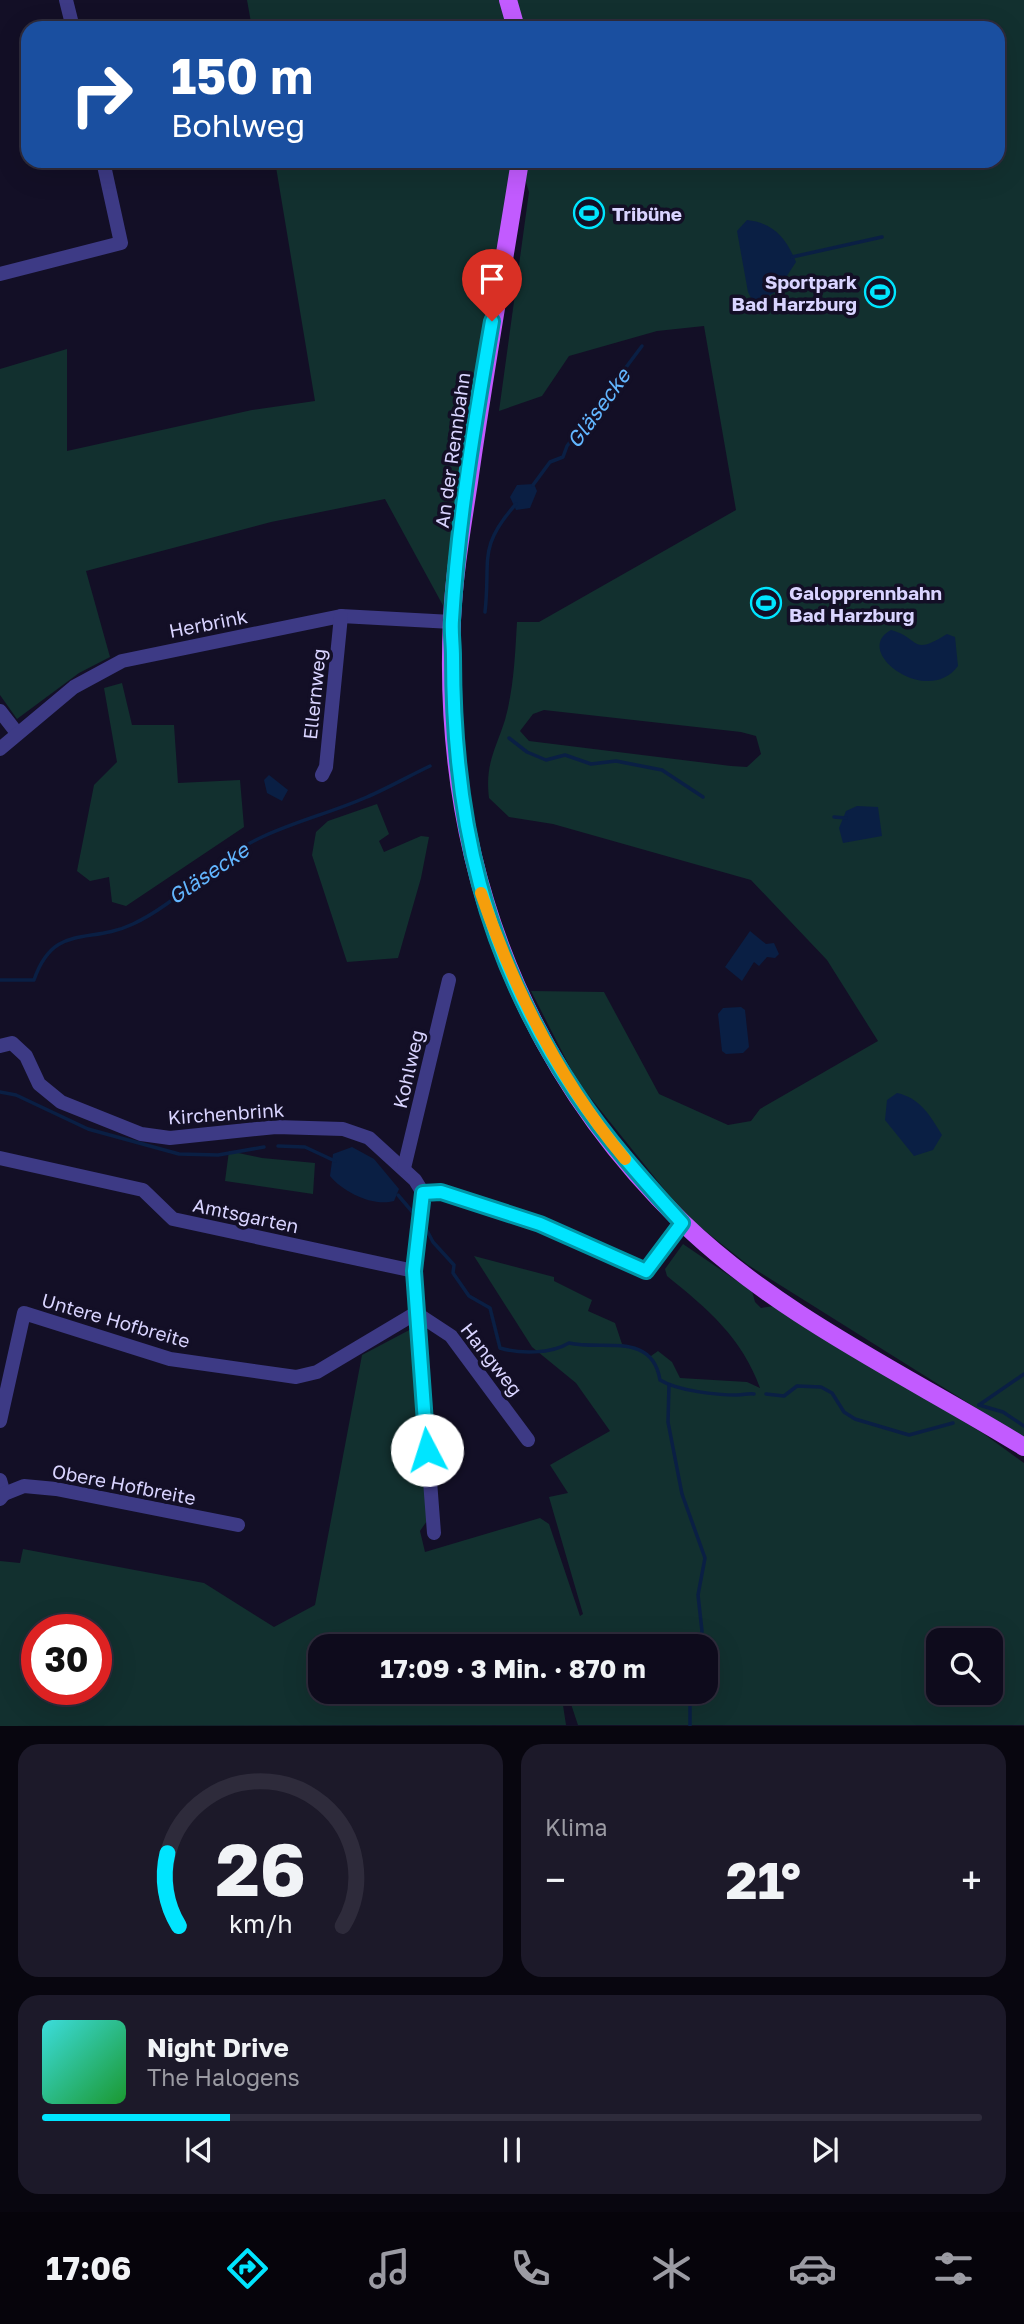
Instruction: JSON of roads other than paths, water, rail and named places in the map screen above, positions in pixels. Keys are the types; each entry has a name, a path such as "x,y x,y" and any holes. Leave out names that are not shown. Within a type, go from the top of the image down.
{"main road":[{"path":"508,0 514,21"},
{"name":"An der Rennbahn","path":"519,168 486,360 452,622 452,684 461,803 479,888 498,943 520,995 575,1092 618,1151 682,1223 783,1302 1024,1447"}],"street":[{"path":"66,0 71,21"},
{"path":"0,274 121,243 105,168"},
{"name":"Herbrink","path":"0,749 74,687 122,661 341,616 452,622"},
{"name":"Ellernweg","path":"322,775 326,766 341,616"},
{"path":"0,711 17,733"},
{"name":"Kohlweg","path":"404,1168 449,980"},
{"name":"Kirchenbrink","path":"0,1046 12,1043 26,1056 39,1084 61,1102 141,1134 170,1138 276,1127 343,1129 369,1138 404,1168 423,1200"},
{"name":"Amtsgarten","path":"0,1158 143,1190 173,1219 414,1271"},
{"path":"434,1533 414,1271 423,1200 441,1192 540,1224 646,1271 682,1223"},
{"name":"Untere Hofbreite","path":"0,1421 24,1313 170,1359 296,1377 317,1373 416,1313"},
{"name":"Hangweg","path":"416,1313 451,1336 528,1440"},
{"name":"Obere Hofbreite","path":"1,1491 24,1486 57,1489 238,1525"}],"water":[{"path":"747,220 765,224 778,233 796,262 777,291 760,301 752,300 748,292 737,231"},
{"path":"534,484 537,491 530,508 516,510 510,497 517,485"},
{"path":"891,630 921,645 947,634 955,637 958,666 945,677 929,681 913,679 898,672 886,662 880,650 881,639"},
{"path":"269,775 288,790 282,801 267,793 264,780"},
{"path":"857,806 878,807 882,836 843,843 839,828 846,811"},
{"path":"750,931 766,944 774,943 779,954 775,958 767,957 759,966 754,962 742,981 725,967"},
{"path":"741,1007 745,1010 749,1047 743,1053 726,1054 722,1051 718,1014 723,1008"},
{"path":"897,1093 918,1103 938,1128 942,1135 933,1150 914,1156 885,1120 887,1100"},
{"path":"352,1147 374,1159 399,1189 394,1201 377,1202 359,1197 330,1176 333,1154"}],"waterway":[{"name":"Gläsecke","path":"792,257 882,237"},
{"name":"Gläsecke","path":"533,485 550,462 563,457 567,446 642,346"},
{"name":"Gläsecke","path":"485,612 491,544 504,519 516,504"},
{"path":"509,738 527,752 546,760 565,755 591,764 616,761 662,770 703,797"},
{"name":"Gläsecke","path":"0,980 34,980 42,962 63,942 133,924 166,904 245,846 275,831 367,797 430,766"},
{"path":"834,817 846,818"},
{"name":"Gläsecke","path":"0,1092 16,1095 88,1129 179,1154 218,1155 264,1147"},
{"name":"Gläsecke","path":"278,1146 305,1147 335,1161"},
{"name":"Gläsecke","path":"398,1195 415,1215"},
{"name":"Gläsecke","path":"423,1223 433,1242 454,1265 453,1273 469,1296 490,1308 500,1348 535,1352 569,1343 624,1346 647,1355 655,1365 660,1380 668,1384 709,1393 754,1394"},
{"name":"Gläsecke","path":"979,1405 1024,1374"},
{"path":"669,1385 668,1422 682,1494 705,1558 698,1595 701,1634"},
{"name":"Gläsecke","path":"766,1394 784,1396 797,1386 821,1387 832,1393 844,1412 855,1419 909,1435 953,1423"},
{"path":"979,1405 1003,1412 1024,1426"},
{"path":"690,1704 690,1726"}],"place":[{"name":"Tribüne","path":"589,213"},
{"name":"Sportpark Bad Harzburg","path":"880,292"},
{"name":"Galopprennbahn Bad Harzburg","path":"766,603"}]}
